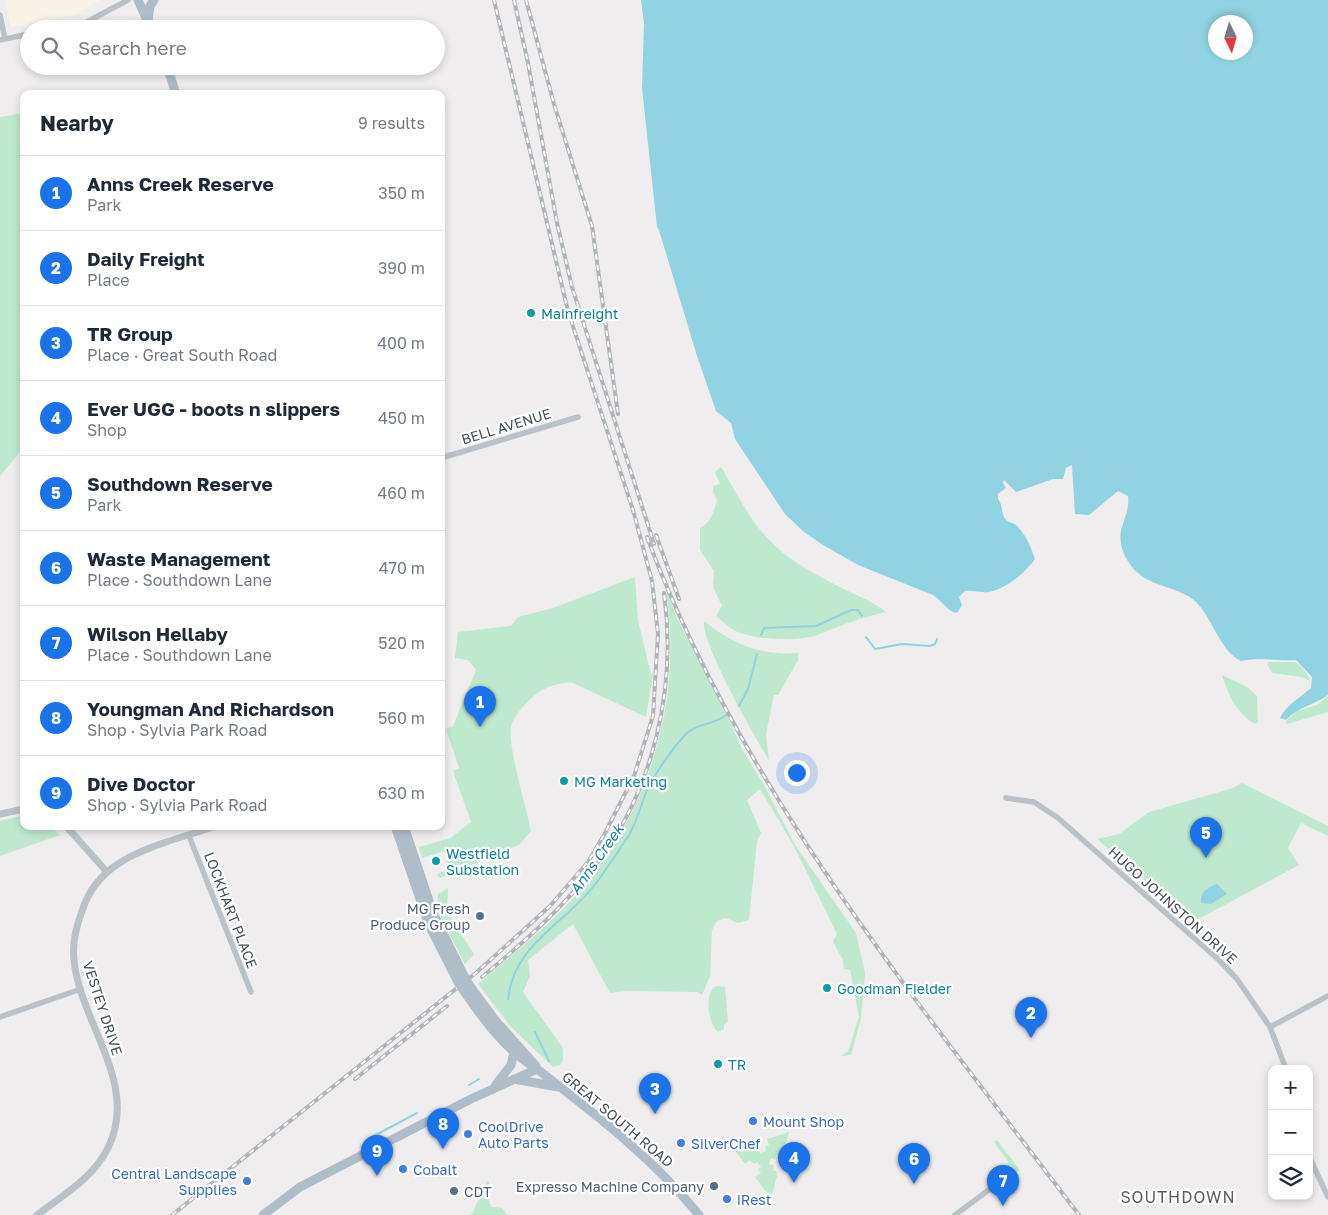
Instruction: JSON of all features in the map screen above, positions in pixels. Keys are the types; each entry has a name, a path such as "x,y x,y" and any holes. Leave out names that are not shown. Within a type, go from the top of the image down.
{"main road":[{"path":"138,0 148,20"},
{"path":"150,20 150,6 154,0"},
{"path":"170,75 175,90"},
{"name":"GREAT SOUTH ROAD","path":"396,830 430,925 483,1018 514,1053 537,1069 639,1152 677,1188 699,1215"},
{"name":"GREAT SOUTH ROAD","path":"405,830 433,913 461,979"},
{"name":"GREAT SOUTH ROAD","path":"469,992 531,1059 537,1069"},
{"path":"493,1088 509,1068 514,1053"},
{"path":"263,1215 300,1187 493,1088 537,1069"},
{"path":"512,1079 560,1088"}],"street":[{"path":"90,20 128,0"},
{"path":"0,16 2,39 20,36"},
{"name":"BELL AVENUE","path":"445,457 578,417"},
{"name":"HUGO JOHNSTON DRIVE","path":"1006,798 1034,802 1058,818 1219,960 1252,999 1270,1027 1284,1065"},
{"path":"0,814 20,810"},
{"path":"70,830 107,872"},
{"name":"VESTEY DRIVE","path":"37,1215 93,1170 108,1149 116,1123 118,1104 114,1083 81,989 74,959 77,925 88,898 107,872 132,856 206,830"},
{"name":"LOCKHART PLACE","path":"190,836 251,992"},
{"path":"0,1018 81,989"},
{"path":"1270,1027 1328,996"},
{"path":"1313,1165 1328,1197"},
{"path":"955,1215 1002,1180"}],"shaded area":[{"path":"5,0 100,0 75,15 48,20 20,20 20,25 11,27"}],"green space":[{"path":"20,114 20,452 0,476 0,117"},
{"path":"721,467 749,514 776,547 807,569 873,603 886,612 860,619 817,635 799,639 751,636 731,628 716,616 722,606 713,587 714,571 700,550 700,528 712,516 715,508 717,500 713,492 713,486 720,484 715,472"},
{"path":"635,577 638,620 651,675 653,674 646,717 573,683 562,683 552,686 534,696 520,710 511,727 512,749 531,831 519,845 440,878 437,876 439,873 450,869 444,851 422,858 419,847 450,838 471,822 453,771 459,768 446,729 453,726 476,670 468,660 455,658 458,632 511,626 518,617 553,608"},
{"path":"665,587 677,618 728,717 742,749 763,783 795,845 856,933 865,973 861,1018 851,1055 841,1056 848,1051 859,1017 850,970 844,969 843,960 833,942 837,934 794,846 760,789 747,800 761,833 757,841 749,920 738,923 726,918 717,921 712,930 710,976 702,995 697,992 626,991 610,993 573,924 528,960 530,976 523,992 563,1048 563,1060 560,1065 553,1067 511,1027 478,984 533,937 572,900 608,854 628,820 645,783 657,745 666,706 670,666 670,626"},
{"path":"704,621 725,636 748,647 772,652 798,653 798,660 778,695 774,695 766,734 769,760 741,712 720,669 705,632"},
{"path":"1269,662 1296,662 1306,672 1310,681 1302,677 1272,673 1267,664"},
{"path":"1222,675 1247,687 1257,696 1258,722 1255,724 1238,709 1230,697"},
{"path":"1328,696 1328,712 1287,724 1286,721 1297,711 1317,705"},
{"path":"1242,783 1328,826 1328,836 1301,823 1288,848 1299,865 1193,922 1097,839 1119,834 1149,812 1233,788"},
{"path":"20,816 20,830 55,830 60,835 0,856 0,821"},
{"path":"448,888 447,912 474,954 465,964 441,918 437,906 438,894"},
{"path":"717,986 725,987 728,1021 724,1025 724,1029 718,1032 712,1022 708,1007 710,994"},
{"path":"789,1132 782,1156 776,1154 775,1159 771,1158 769,1164 774,1165 773,1170 778,1172 771,1198 755,1177 761,1173 758,1169 761,1167 757,1162 754,1164 750,1160 745,1164 733,1148 752,1143 754,1149 758,1148 760,1153 766,1151 765,1146 769,1145 767,1139"},
{"path":"997,1140 1020,1170 1009,1178 1002,1168 1009,1163 994,1142"},
{"path":"487,1181 489,1182 487,1194 491,1207 502,1208 507,1215 469,1215 472,1214"}],"water":[{"path":"641,0 1328,0 1328,695 1296,712 1286,720 1280,718 1290,705 1311,688 1312,677 1296,660 1253,659 1241,661 1226,648 1196,602 1188,596 1145,578 1138,573 1125,556 1120,538 1127,512 1128,496 1118,491 1089,515 1075,514 1072,465 1066,468 1063,479 1053,479 1016,492 1004,480 1003,483 1006,488 998,494 998,499 1004,517 1023,533 1035,559 1021,575 996,590 989,592 965,591 959,597 962,605 957,613 933,595 858,565 804,532 785,514 735,439 731,423 716,411 657,227 642,88 644,23"},
{"path":"1217,884 1227,894 1211,904 1201,903 1205,890"}],"waterway":[{"name":"Anns Creek","path":"761,635 764,628 816,626 851,610 858,610 862,616"},
{"name":"Anns Creek","path":"866,637 875,649 902,644 930,646 935,644 937,639"},
{"name":"Anns Creek","path":"739,706 748,689 757,654"},
{"name":"Anns Creek","path":"508,999 512,980 520,963 531,948 585,897 629,835 647,790 675,747 690,730 717,721 726,715"},
{"name":"Anns Creek","path":"535,1032 549,1061"},
{"name":"Anns Creek","path":"469,1085 479,1079"},
{"name":"Anns Creek","path":"370,1138 417,1113"}],"railway":[{"path":"172,1215 477,972 550,906 588,862 604,835 634,776 653,716 658,634 652,581 633,510 568,311 494,0"},
{"path":"514,0 528,63 557,223 572,287 654,544"},
{"path":"526,0 554,104 592,226 618,414"},
{"path":"656,535 679,599"},
{"path":"647,537 686,630 732,720 783,807 838,891 896,974 1079,1215"},
{"path":"482,977 542,924 570,896 595,866 633,804 646,771 663,701 667,665 664,593"},
{"path":"355,1079 447,1006"}],"place":[{"name":"Mainfreight","path":"531,313"},
{"name":"Anns Creek Reserve","path":"480,727"},
{"name":"MG Marketing","path":"564,781"},
{"name":"Southdown Reserve","path":"1206,858"},
{"name":"Westfield Substation","path":"436,861"},
{"name":"MG Fresh Produce Group","path":"480,916"},
{"name":"Goodman Fielder","path":"827,988"},
{"name":"Daily Freight","path":"1031,1038"},
{"name":"TR","path":"718,1064"},
{"name":"TR Group","path":"655,1114"},
{"name":"Mount Shop","path":"753,1121"},
{"name":"CoolDrive Auto Parts","path":"468,1134"},
{"name":"SilverChef","path":"681,1143"},
{"name":"Youngman And Richardson","path":"443,1149"},
{"name":"Cobalt","path":"403,1169"},
{"name":"Dive Doctor","path":"377,1176"},
{"name":"Central Landscape Supplies","path":"247,1181"},
{"name":"Ever UGG - boots n slippers","path":"794,1183"},
{"name":"Waste Management","path":"914,1184"},
{"name":"Expresso Machine Company","path":"714,1186"},
{"name":"CDT","path":"454,1191"},
{"name":"iRest","path":"727,1199"},
{"name":"Wilson Hellaby","path":"1003,1206"}],"district":[{"name":"SOUTHDOWN","path":"1178,1197"}]}
